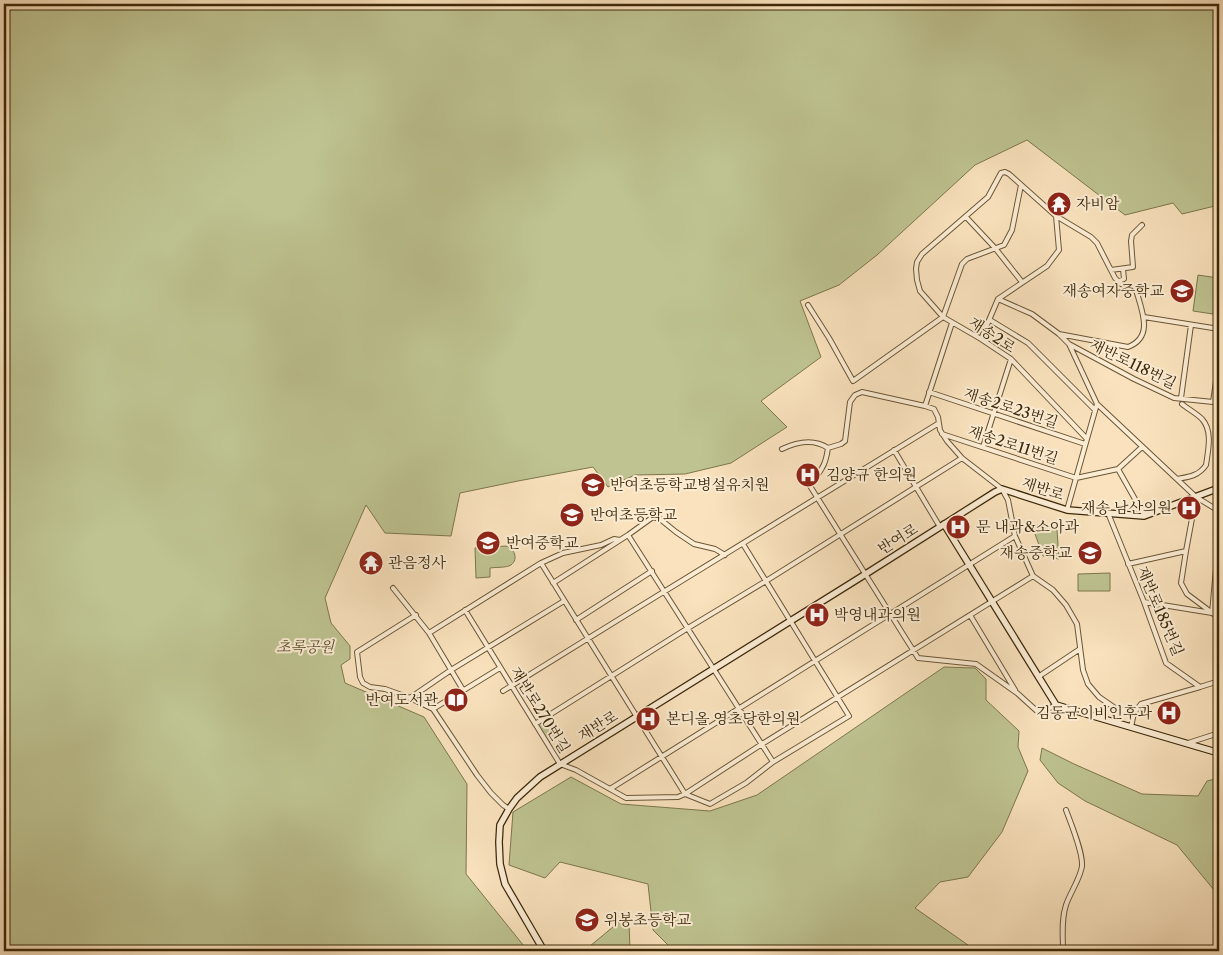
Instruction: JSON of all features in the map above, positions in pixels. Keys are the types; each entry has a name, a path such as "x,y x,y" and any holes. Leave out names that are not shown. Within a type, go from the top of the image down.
{"main road":[{"name":"재반로","path":"942,526 1002,489 1067,510 1144,516 1219,488"},
{"path":"942,526 969,564 1056,705 1219,753"},
{"name":"반여로","path":"865,574 942,526"},
{"name":"재반로","path":"544,951 505,884 500,864 500,825 516,798 540,777 560,764 865,574"}],"street":[{"name":"재송2로","path":"1059,334 1128,348 1140,340 1143,334 1144,317 1136,290 1127,287 1115,278 1097,243 1091,236 1056,216 1009,174 1001,173 988,197 922,254 917,262 916,269 920,291 943,317 1011,359 1087,439"},
{"path":"808,305 853,381 943,317 962,264 967,259 1004,245 1012,230 1021,185"},
{"path":"981,339 998,300 1047,266 1059,250 1056,216"},
{"path":"966,217 995,248 1022,282"},
{"path":"1112,270 1133,267 1132,235 1142,225"},
{"path":"1119,281 1124,279 1123,269"},
{"path":"998,300 1032,314 1059,334 1069,344 1097,404 1196,497 1219,511"},
{"path":"1144,317 1219,329"},
{"path":"990,320 1028,343 1095,410"},
{"path":"925,406 952,323"},
{"path":"1181,398 1191,325"},
{"name":"재반로118번길","path":"1069,344 1174,398 1219,401"},
{"path":"983,447 1011,359"},
{"path":"1213,402 1219,361"},
{"path":"782,449 792,444 806,441 824,445 828,448 841,444 845,441 850,402 855,395 862,392 934,409 938,417 940,430 947,442 962,458 1002,489 1008,500 1015,536 1033,576 1053,590 1066,605 1077,624 1084,675 1094,692 1116,708 1134,713"},
{"name":"재송2로23번길","path":"930,392 1085,444"},
{"path":"1067,510 1097,404"},
{"path":"1176,479 1192,476 1204,469 1206,466 1209,434 1207,426 1202,419 1182,404"},
{"path":"504,691 939,423"},
{"name":"재송2로11번길","path":"942,434 1076,478"},
{"path":"1142,447 1118,469 1144,516"},
{"path":"828,448 823,467 810,486 918,658 976,664 1017,692 1038,712 1056,705"},
{"path":"894,450 942,526"},
{"path":"535,724 688,628 766,582 962,458"},
{"name":"재반로","path":"1076,478 1118,469"},
{"path":"1196,497 1181,583 1187,594 1219,618"},
{"name":"재반로185번길","path":"1108,513 1166,663 1200,687"},
{"path":"553,583 653,517 660,519 694,544 715,549 725,555"},
{"path":"628,535 773,762"},
{"path":"1212,613 1219,535"},
{"path":"610,790 1015,536"},
{"path":"429,633 541,563 563,553 620,540"},
{"path":"541,563 685,794 710,804 746,783 773,762 849,716 742,544"},
{"path":"1128,564 1186,551"},
{"path":"576,620 652,572"},
{"path":"560,764 576,770 626,798 678,797 1033,576"},
{"path":"393,588 429,633 463,690"},
{"path":"410,698 451,670 564,601"},
{"path":"1144,602 1212,613"},
{"name":"재반로270번길","path":"465,610 560,764"},
{"path":"416,615 357,652 360,676 363,683 370,687 385,689 410,698 433,709 476,775 491,793 509,809"},
{"path":"970,615 1017,692"},
{"path":"1038,677 1080,650"},
{"name":"재반로270번길","path":"433,709 500,668"},
{"path":"1131,727 1134,713 1141,704 1219,681"},
{"path":"1185,744 1219,733"},
{"path":"1064,951 1063,926 1065,907 1072,889 1079,878 1082,866 1080,852 1066,810"}],"green space":[{"name":"초록공원","path":"4,4 1219,4 1219,205 1182,214 1173,203 1125,215 1027,140 975,165 877,255 839,285 800,301 821,357 761,401 787,427 731,463 685,474 635,475 608,487 593,467 460,493 451,536 385,533 366,505 325,598 331,623 350,646 350,659 341,665 345,683 424,717 467,784 466,874 528,951 4,951"},
{"path":"1198,275 1218,278 1213,314 1193,311"},
{"path":"1031,523 1057,530 1059,559 1043,556"},
{"path":"506,546 514,554 515,560 513,563 506,567 490,568 490,577 476,578 475,548"},
{"path":"1110,573 1110,591 1078,591 1078,574"},
{"path":"944,667 975,668 986,679 986,700 1019,731 1018,747 1028,771 1002,832 968,877 940,882 915,908 968,945 971,951 674,951 653,930 648,884 560,862 545,878 509,865 513,812 571,777 621,804 710,811 757,795"},
{"path":"549,715 561,735 547,743 535,724"},
{"path":"1042,748 1142,794 1198,796 1207,781 1219,778 1219,892 1214,890 1177,845 1085,801 1058,783 1040,760"},
{"path":"625,917 629,921 630,951 584,951"}],"place":[{"name":"자비암","path":"1059,204"},
{"name":"재송여자중학교","path":"1182,291"},
{"name":"김양규 한의원","path":"808,475"},
{"name":"반여초등학교병설유치원","path":"593,485"},
{"name":"재송 남산의원","path":"1189,508"},
{"name":"반여초등학교","path":"572,515"},
{"name":"문 내과&소아과","path":"958,527"},
{"name":"반여중학교","path":"488,543"},
{"name":"재송중학교","path":"1090,553"},
{"name":"관음정사","path":"371,563"},
{"name":"박영내과의원","path":"817,615"},
{"name":"반여도서관","path":"456,700"},
{"name":"김동균이비인후과","path":"1169,713"},
{"name":"본디올 영초당한의원","path":"648,719"},
{"name":"위봉초등학교","path":"587,920"}]}
